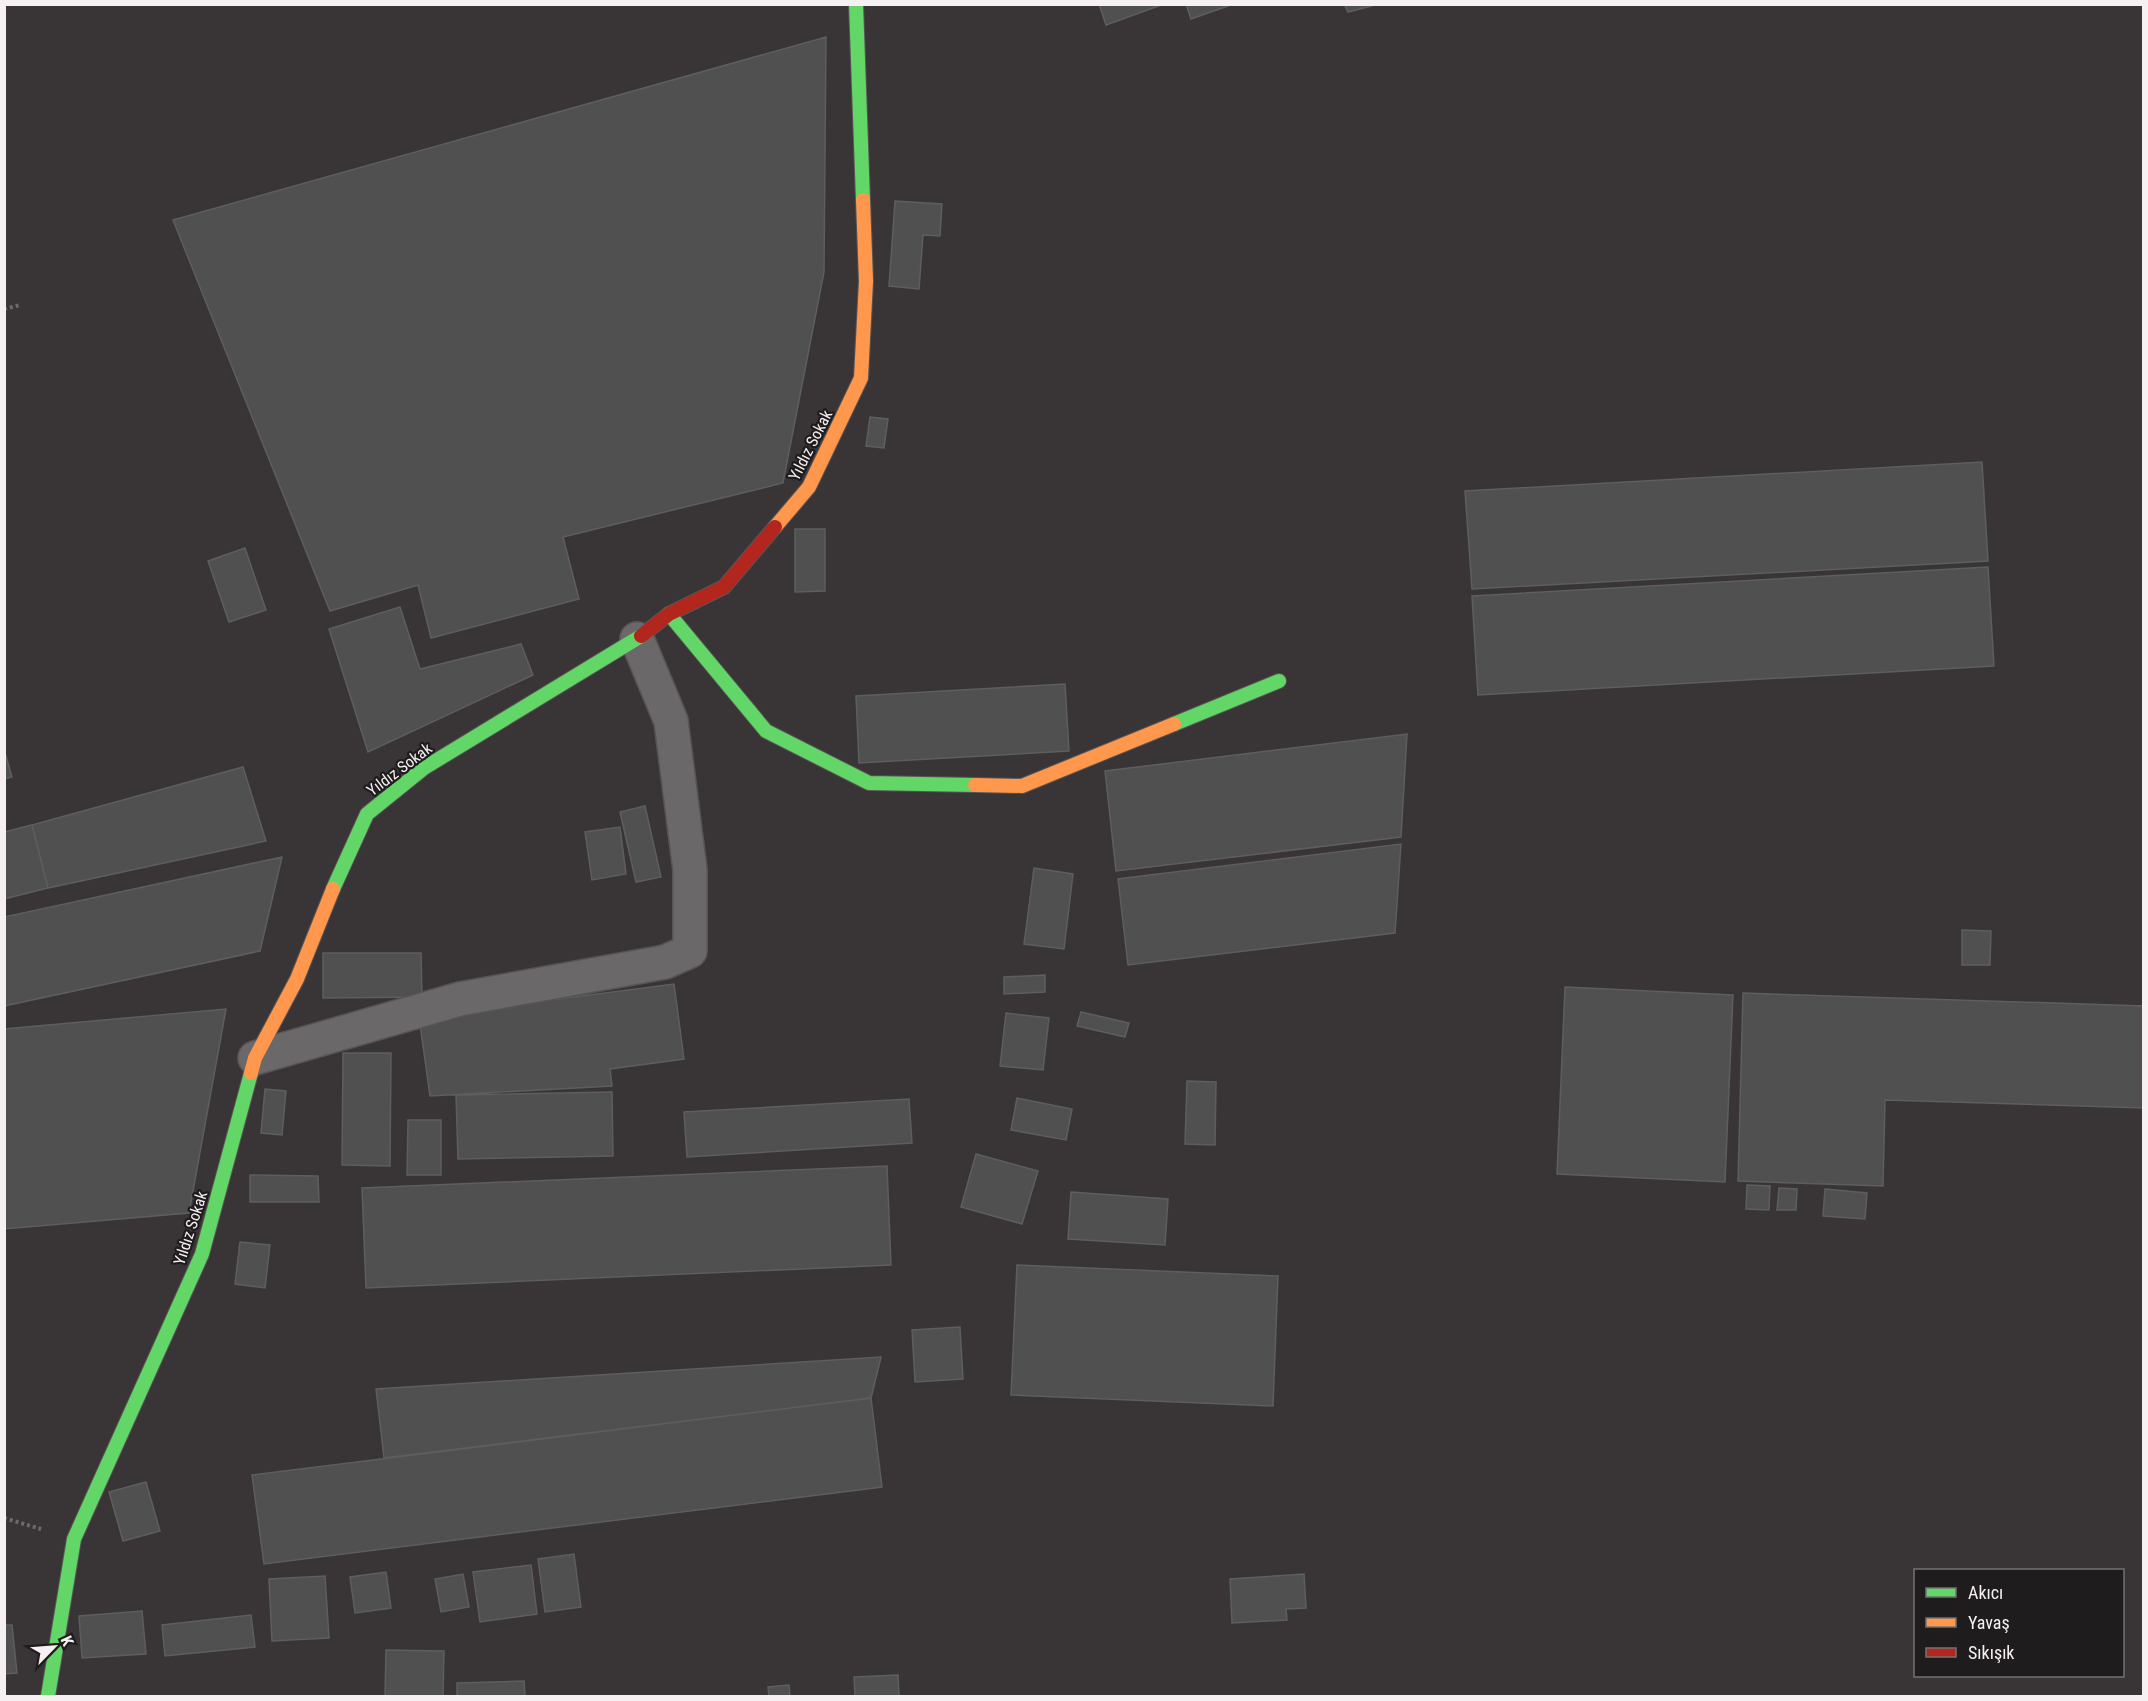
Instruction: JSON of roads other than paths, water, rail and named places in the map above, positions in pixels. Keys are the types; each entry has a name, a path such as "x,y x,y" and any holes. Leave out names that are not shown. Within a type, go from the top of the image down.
{"street":[{"name":"Yıldız Sokak","path":"48,1696 74,1539 202,1254 255,1058 297,979 339,873 367,814 424,768 637,639 669,614 724,586 809,487 861,378 866,280 856,4"},
{"path":"669,614 766,731 869,783 1022,786 1279,681"},
{"path":"255,1058 460,999 665,962 690,951 690,870 671,721 637,639"}]}
